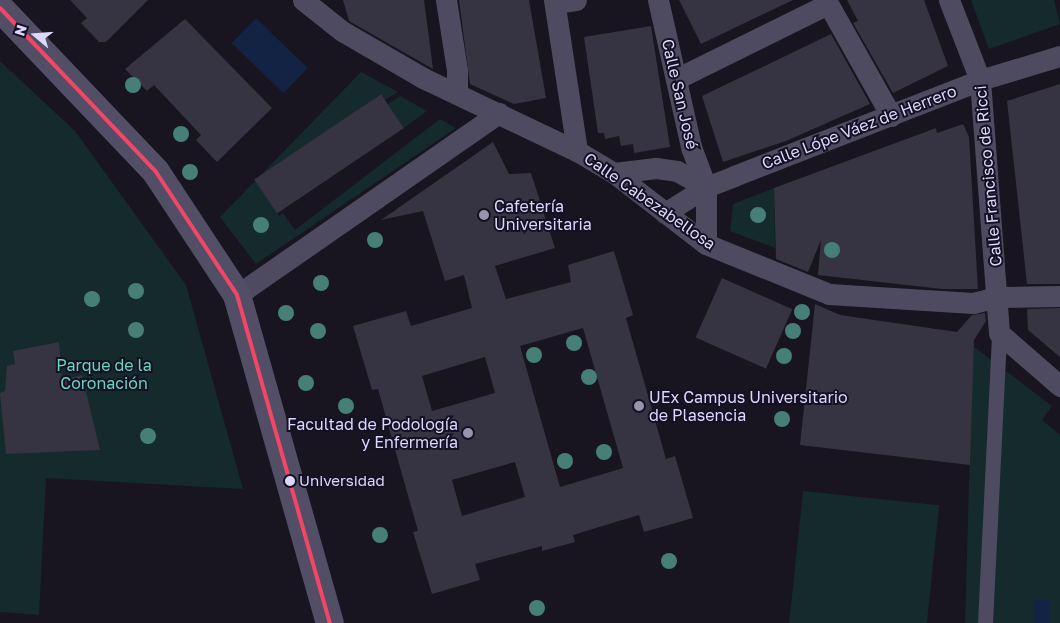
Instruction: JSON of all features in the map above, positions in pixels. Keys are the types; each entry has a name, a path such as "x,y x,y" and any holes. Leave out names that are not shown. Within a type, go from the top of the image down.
{"main road":[{"path":"0,8 156,172 237,295 328,621"}],"street":[{"name":"Calle Cabezabellosa","path":"303,0 342,31 457,93 577,151 614,173 706,244 829,294 972,303 997,298 1060,296"},
{"path":"446,0 458,70 457,93"},
{"path":"576,0 554,2 577,151"},
{"name":"Calle San José","path":"658,0 691,146 704,186"},
{"name":"Calle Francisco de Ricci","path":"949,0 980,80 999,333"},
{"path":"676,79 827,2 891,116"},
{"name":"Calle Lópe Váez de Herrero","path":"665,214 704,186 891,116 980,80 1060,56"},
{"path":"237,295 499,113"},
{"path":"614,173 656,168 677,172 704,186"},
{"path":"638,190 661,178 677,177 704,186"},
{"path":"704,186 706,244"},
{"path":"999,333 1060,386"},
{"path":"985,623 999,333"}],"green space":[{"path":"971,0 1054,0 1060,24 989,49"},
{"name":"Parque de la Coronación","path":"0,61 75,131 186,285 243,489 46,478 39,615 0,612"},
{"path":"361,72 398,92 385,100 380,94 256,182 279,216 283,213 295,230 440,119 456,128 256,264 220,217"},
{"path":"400,96 427,111 404,128 388,104"},
{"path":"774,188 775,248 730,231 733,204"},
{"path":"973,346 1052,406 1042,420 1060,435 1060,623 965,623"},
{"path":"803,491 939,505 927,623 789,623"}],"water":[{"path":"256,18 308,68 283,93 232,43"},
{"path":"1034,600 1049,600 1049,623 1034,623"}],"building":[{"path":"70,0 148,0 106,42 99,42 81,23 87,18"},
{"path":"343,0 424,0 433,69 349,21"},
{"path":"459,0 529,0 546,98 514,104 470,84"},
{"path":"679,0 793,0 701,44"},
{"path":"847,0 924,0 948,66 893,93 853,23 858,21"},
{"path":"185,19 272,108 217,162 196,140 201,135 154,85 147,91 125,69"},
{"path":"651,26 670,147 634,153 633,144 621,146 619,136 605,139 604,133 598,133 584,37"},
{"path":"831,34 870,104 786,141 723,162 702,96"},
{"path":"1060,84 1060,284 1027,284 1007,101"},
{"path":"381,94 404,128 277,214 254,180"},
{"path":"963,124 969,137 978,289 942,289 818,275 821,240 808,272 776,259 774,188 936,128 937,133"},
{"name":"Facultad de Podología y Enfermería","path":"493,142 509,174 531,173 555,248 495,266 506,299 571,282 568,265 614,251 633,315 626,318 666,459 675,456 693,518 644,532 639,515 573,535 575,542 542,551 542,546 475,564 480,580 432,594 413,532 418,531 378,389 372,390 353,326 406,311 411,326 472,308 464,275 445,281 423,211 381,220","holes":["583,328 623,468 560,487 520,346","485,357 495,393 432,411 422,376","515,462 525,497 462,516 452,480"]},
{"path":"722,278 792,309 766,369 696,337"},
{"path":"815,304 840,315 957,332 972,315 985,313 986,321 974,340 970,465 800,445"},
{"path":"1060,308 1060,357 1028,330 1027,309"},
{"path":"59,342 62,380 82,375 100,450 6,454 0,393 5,391 7,366 15,364 13,351"}],"transit line":[{"path":"0,8 156,172 237,295 330,623"}],"place":[{"name":"Cafetería Universitaria","path":"484,215"},
{"name":"UEx Campus Universitario de Plasencia","path":"639,406"},
{"name":"Facultad de Podología y Enfermería","path":"468,433"},
{"name":"Universidad","path":"290,481"}]}
